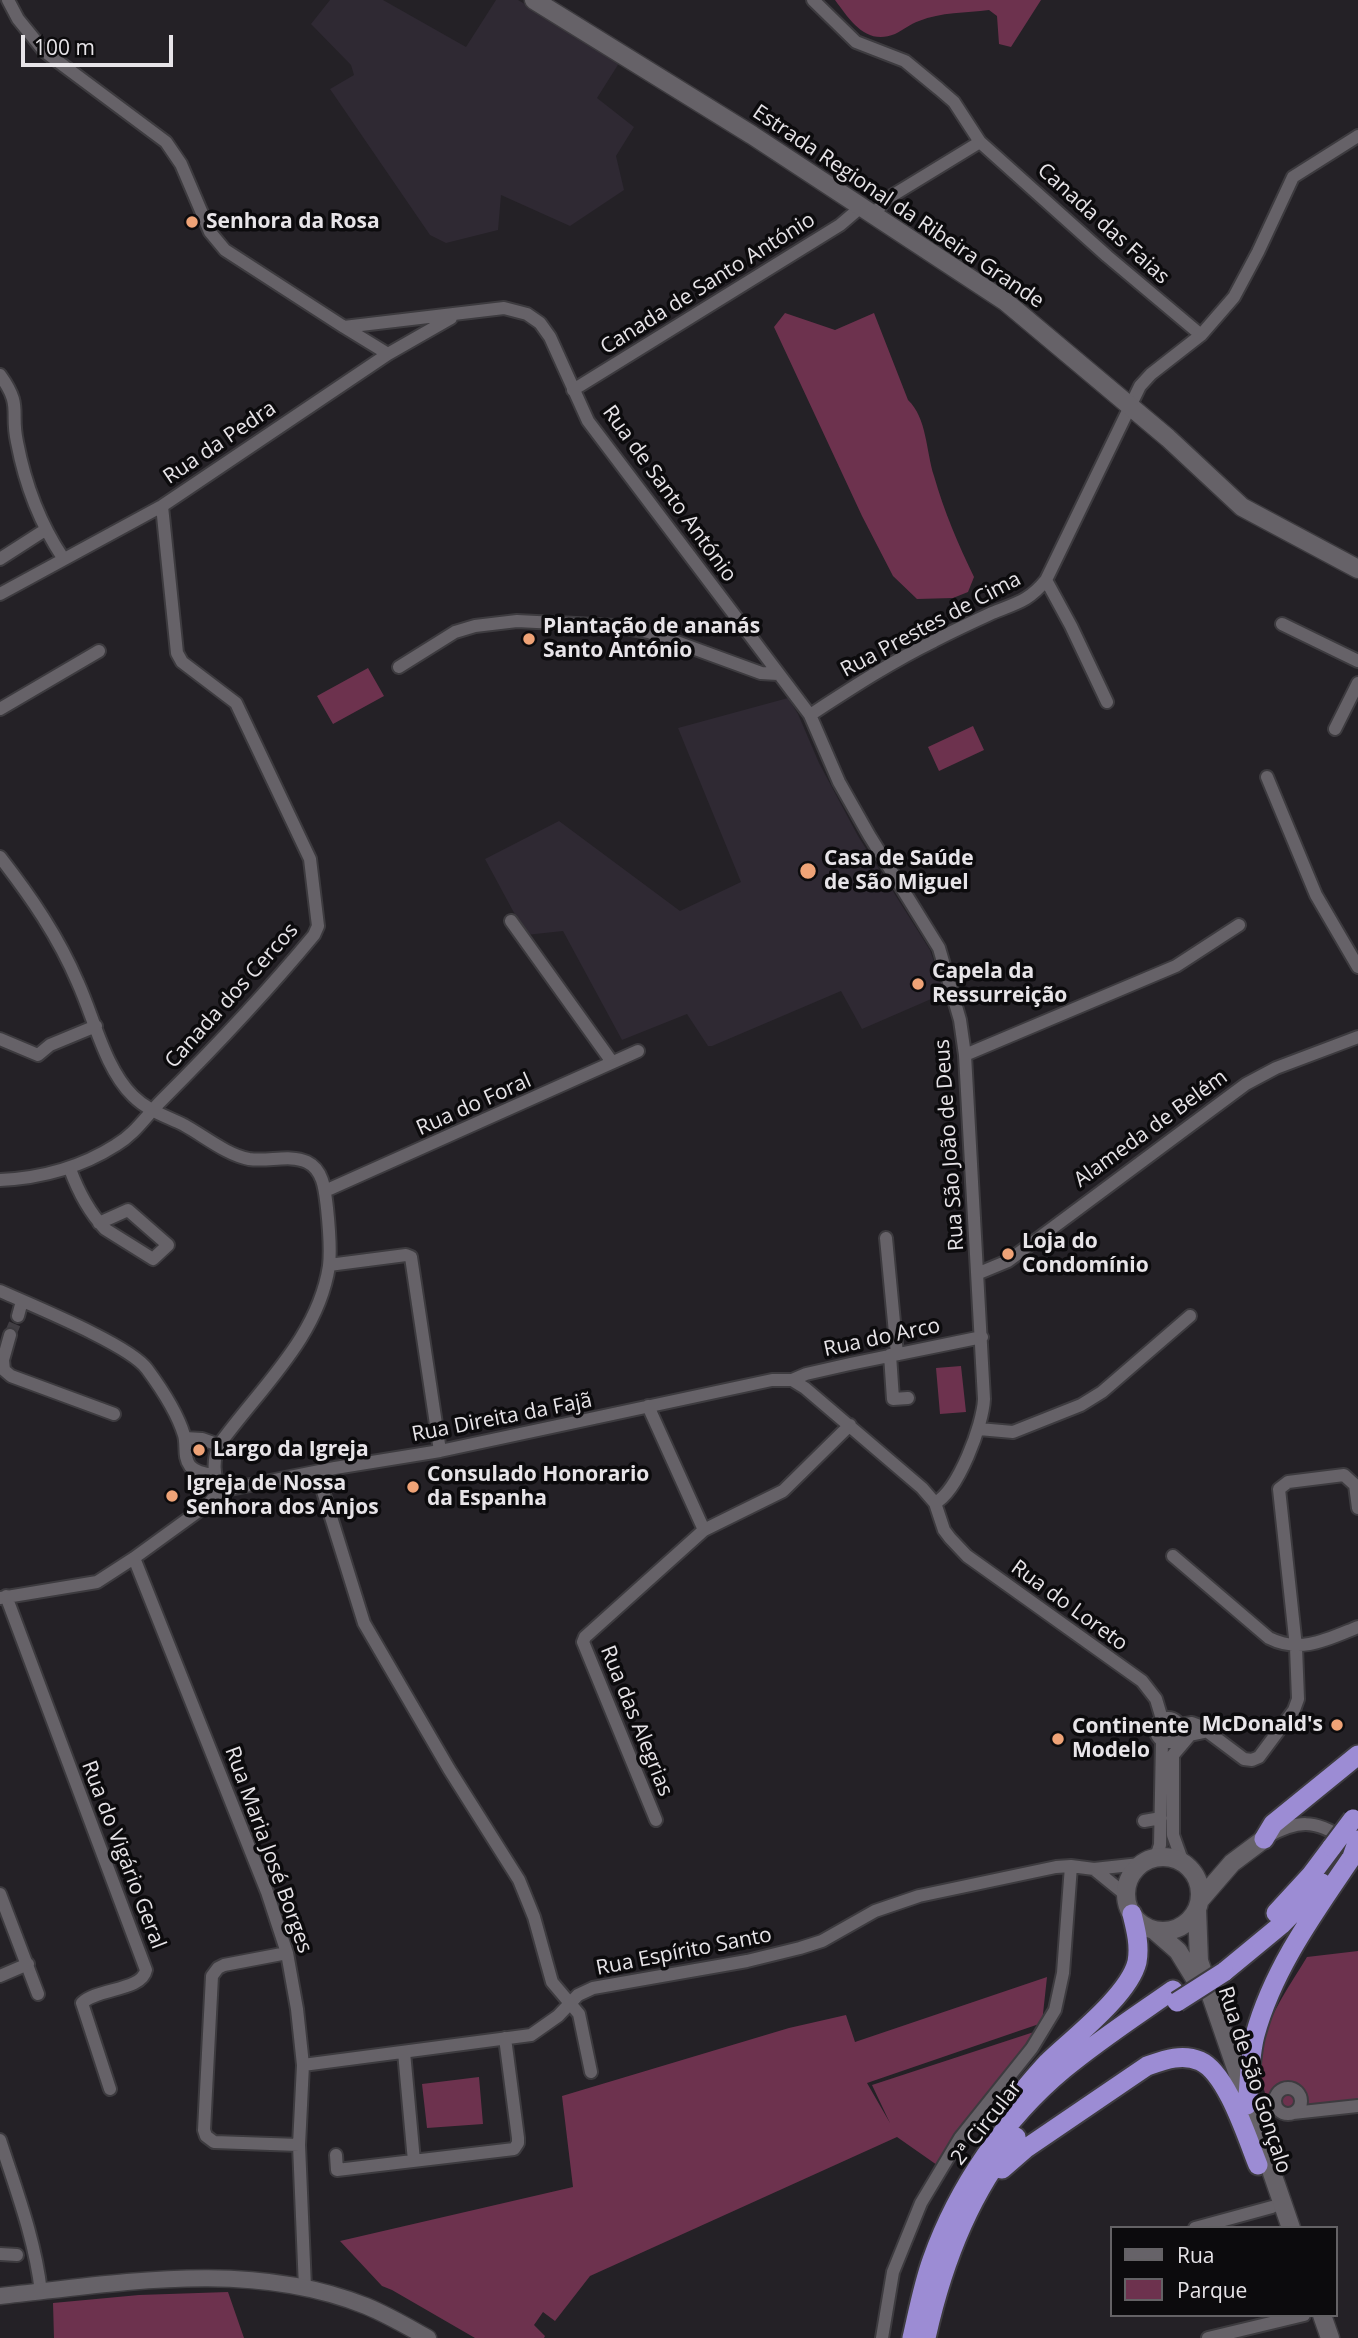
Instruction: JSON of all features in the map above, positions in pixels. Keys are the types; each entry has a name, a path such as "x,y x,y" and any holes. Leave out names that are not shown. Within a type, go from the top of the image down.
{"highway":[{"path":"1264,1839 1273,1824 1358,1755"},
{"path":"1247,2105 1255,2036 1277,1978 1349,1849 1356,1821"},
{"path":"1175,1996 1222,1966 1252,1951 1304,1904 1349,1849"},
{"path":"994,2143 1000,2122 1026,2087 1118,1995 1130,1978 1138,1956 1138,1938 1132,1914"},
{"name":"2ª Circular","path":"912,2338 921,2296 936,2250 966,2186 994,2143 1027,2104 1062,2070 1175,1996"},
{"name":"2ª Circular","path":"926,2338 946,2264 962,2224 982,2186 1006,2150 1070,2080 1175,1996"},
{"path":"982,2186 1025,2149 1147,2066 1184,2057 1203,2062 1218,2077 1258,2165"}],"main road":[{"name":"Estrada Regional da Ribeira Grande","path":"534,0 752,135 1006,302 1168,438 1242,507 1358,569"},
{"path":"1232,1863 1206,1870 1188,1866 1175,1858 1148,1861 1129,1878 1126,1895 1132,1914 1145,1927 1154,1930 1164,1931 1184,1925 1232,1863 1264,1839"},
{"path":"1188,1866 1200,1889 1198,1904"},
{"name":"Rua de São Gonçalo","path":"1198,1904 1199,1961 1289,2226"},
{"name":"Rua de São Gonçalo","path":"1154,1930 1178,1951 1190,1967 1208,2008 1279,2226"},
{"path":"1312,2317 1319,2338"},
{"path":"1323,2317 1330,2338"}],"street":[{"path":"8,0 18,19 44,51 166,142 181,164 210,232 225,250 388,354"},
{"name":"Canada das Faias","path":"813,0 856,42 905,61 939,89 954,102 980,142 1107,256 1201,335"},
{"name":"Rua Prestes de Cima","path":"810,715 933,641 1028,598 1046,580 1140,386 1151,374 1201,335 1234,297 1258,253 1293,177 1358,136"},
{"path":"868,211 980,142"},
{"name":"Canada de Santo António","path":"573,390 840,225 868,211"},
{"name":"Rua de Santo António","path":"344,327 504,308 527,314 540,323 550,337 589,421 810,715"},
{"name":"Rua da Pedra","path":"0,594 162,506 388,354 457,314"},
{"path":"0,375 14,396 17,445 33,499 45,530 63,558"},
{"name":"Canada dos Cercos","path":"0,1180 36,1177 70,1169 118,1145 133,1133 245,1016 314,935 318,926 310,859 236,703 182,662 177,653 162,506"},
{"path":"0,559 45,530"},
{"path":"1046,580 1107,702"},
{"path":"399,667 455,632 475,626 517,621 615,626 649,632 761,673 778,674"},
{"path":"1282,624 1358,661"},
{"path":"0,709 99,651"},
{"path":"1335,729 1358,683"},
{"name":"Rua São João de Deus","path":"810,715 839,782 939,948 960,1020 965,1055 979,1273 984,1399 979,1429 947,1493 935,1503"},
{"path":"1267,777 1316,895 1358,967"},
{"path":"0,857 33,898 54,934 78,982 119,1081 134,1098 152,1111 182,1124 238,1156 253,1160 299,1159 308,1162 320,1174 325,1191 329,1265 312,1321 294,1349 219,1446 214,1462 214,1475 220,1491 206,1505 134,1558 92,1584 3,1597"},
{"path":"511,920 612,1062"},
{"path":"965,1055 1176,966 1240,925"},
{"path":"0,1039 38,1055 50,1045 96,1026"},
{"name":"Alameda de Belém","path":"979,1273 1008,1261 1246,1084 1276,1068 1358,1037"},
{"name":"Rua do Foral","path":"325,1191 638,1051"},
{"path":"70,1169 87,1205 99,1223 105,1229 153,1259 168,1245 128,1210 99,1223"},
{"path":"886,1238 893,1399 908,1398"},
{"path":"329,1265 406,1255 411,1257 440,1451"},
{"path":"0,1291 126,1351 145,1366 186,1438 186,1458 189,1465 198,1472 214,1475"},
{"path":"18,1316 22,1301"},
{"path":"979,1429 1013,1432 1082,1405 1102,1392 1190,1316"},
{"path":"10,1335 3,1360 4,1370 11,1376 114,1414"},
{"name":"Rua do Arco","path":"792,1380 806,1374 982,1337"},
{"name":"Rua Direita da Fajã","path":"220,1491 440,1451 772,1380 792,1380"},
{"path":"792,1380 850,1425 922,1488 935,1503"},
{"path":"648,1406 704,1530 783,1491 850,1425"},
{"path":"186,1438 202,1438 219,1446"},
{"path":"317,1472 355,1600 371,1638 519,1880 537,1925 548,1973 552,1982 577,2010 581,2020 591,2072"},
{"path":"1169,1746 1157,1737 1156,1730 1162,1719 1170,1718 1180,1725 1192,1723 1209,1731 1244,1759 1259,1757 1294,1710 1298,1699 1296,1647 1278,1493 1280,1487 1288,1482 1344,1475 1355,1485 1358,1508"},
{"name":"Rua do Loreto","path":"935,1503 944,1530 967,1556 1142,1681 1156,1699 1162,1719"},
{"name":"Rua das Alegrias","path":"656,1820 583,1642 585,1637 704,1530"},
{"path":"1173,1556 1269,1639 1296,1647 1317,1643 1358,1627"},
{"name":"Rua Maria José Borges","path":"134,1558 271,1901 287,1953 295,1990 303,2065 299,2145 305,2288"},
{"name":"Rua do Vigário Geral","path":"3,1597 146,1970 140,1982 90,1997 82,2003 110,2089"},
{"path":"1148,1861 1160,1845 1169,1746 1180,1736 1180,1725"},
{"path":"1169,1746 1190,1735 1209,1731"},
{"path":"1169,1746 1173,1835 1188,1866"},
{"path":"1144,1821 1161,1818"},
{"path":"1264,1839 1294,1825 1308,1823 1331,1829 1349,1849"},
{"name":"Rua Espírito Santo","path":"303,2065 531,2035 548,2025 584,1991 747,1961 800,1948 822,1941 875,1911 919,1896 1043,1870 1071,1866 1094,1869 1148,1861"},
{"path":"882,2338 893,2272 920,2203 960,2137 1032,2048 1055,2010 1063,1973 1071,1866"},
{"path":"1094,1869 1126,1895"},
{"path":"0,1894 38,1994"},
{"path":"287,1953 223,1965 212,1976 204,2130 206,2136 214,2142 299,2145"},
{"path":"0,1976 28,1964"},
{"path":"336,2155 337,2170 514,2149 518,2138 505,2038"},
{"path":"404,2052 414,2161"},
{"path":"1316,2110 1301,2100 1292,2088 1283,2089 1275,2101 1278,2109 1284,2113 1293,2113 1358,2106"},
{"path":"1293,2113 1300,2106 1301,2100"},
{"path":"0,2140 39,2267 41,2292"},
{"path":"1202,2226 1272,2207"},
{"path":"0,2254 17,2255"},
{"path":"0,2296 139,2281 254,2280 305,2288 368,2307 428,2338"},
{"path":"1208,2338 1296,2317"}],"shaded area":[{"path":"330,0 383,0 466,47 496,0 518,0 621,60 597,98 634,127 616,156 624,190 570,226 501,195 498,230 446,243 430,235 330,89 354,75 351,65 311,24"},
{"name":"Casa de Saúde de São Miguel","path":"788,698 858,836 930,950 945,993 862,1029 841,991 712,1046 708,1046 687,1014 622,1040 563,931 526,935 485,859 559,821 680,911 741,882 678,728"}],"green space":[{"path":"835,0 1041,0 1011,47 999,44 997,16 989,10 936,16 916,22 895,34 876,37 867,34 853,23"},
{"path":"785,313 835,330 874,313 908,400 919,416 942,502 974,577 968,592 953,598 917,599 893,576 774,327"},
{"path":"368,668 384,696 333,724 317,696"},
{"path":"973,726 984,750 939,771 928,747"},
{"path":"961,1366 966,1412 940,1414 936,1368"},
{"path":"1358,1951 1358,2102 1271,2113 1262,2084 1260,2066 1264,2037 1276,2009 1307,1957"},
{"path":"1047,1977 1042,2023 867,2083 890,2123 872,2085 1040,2030 937,2165 897,2137 590,2276 555,2321 543,2312 534,2325 544,2338 475,2338 382,2286 340,2241 573,2187 562,2096 789,2028 846,2015 855,2042"},
{"path":"479,2077 483,2124 427,2128 422,2084"},
{"path":"228,2292 244,2338 54,2338 53,2303 139,2295"}],"tunnel":[{"path":"10,1335 18,1316"}],"place":[{"name":"Senhora da Rosa","path":"192,222"},
{"name":"Plantação de ananás Santo António","path":"529,639"},
{"name":"Casa de Saúde de São Miguel","path":"808,871"},
{"name":"Capela da Ressurreição","path":"918,984"},
{"name":"Loja do Condomínio","path":"1008,1254"},
{"name":"Largo da Igreja","path":"199,1450"},
{"name":"Consulado Honorario da Espanha","path":"413,1487"},
{"name":"Igreja de Nossa Senhora dos Anjos","path":"172,1496"},
{"name":"McDonald's","path":"1337,1725"},
{"name":"Continente Modelo","path":"1058,1739"}]}
